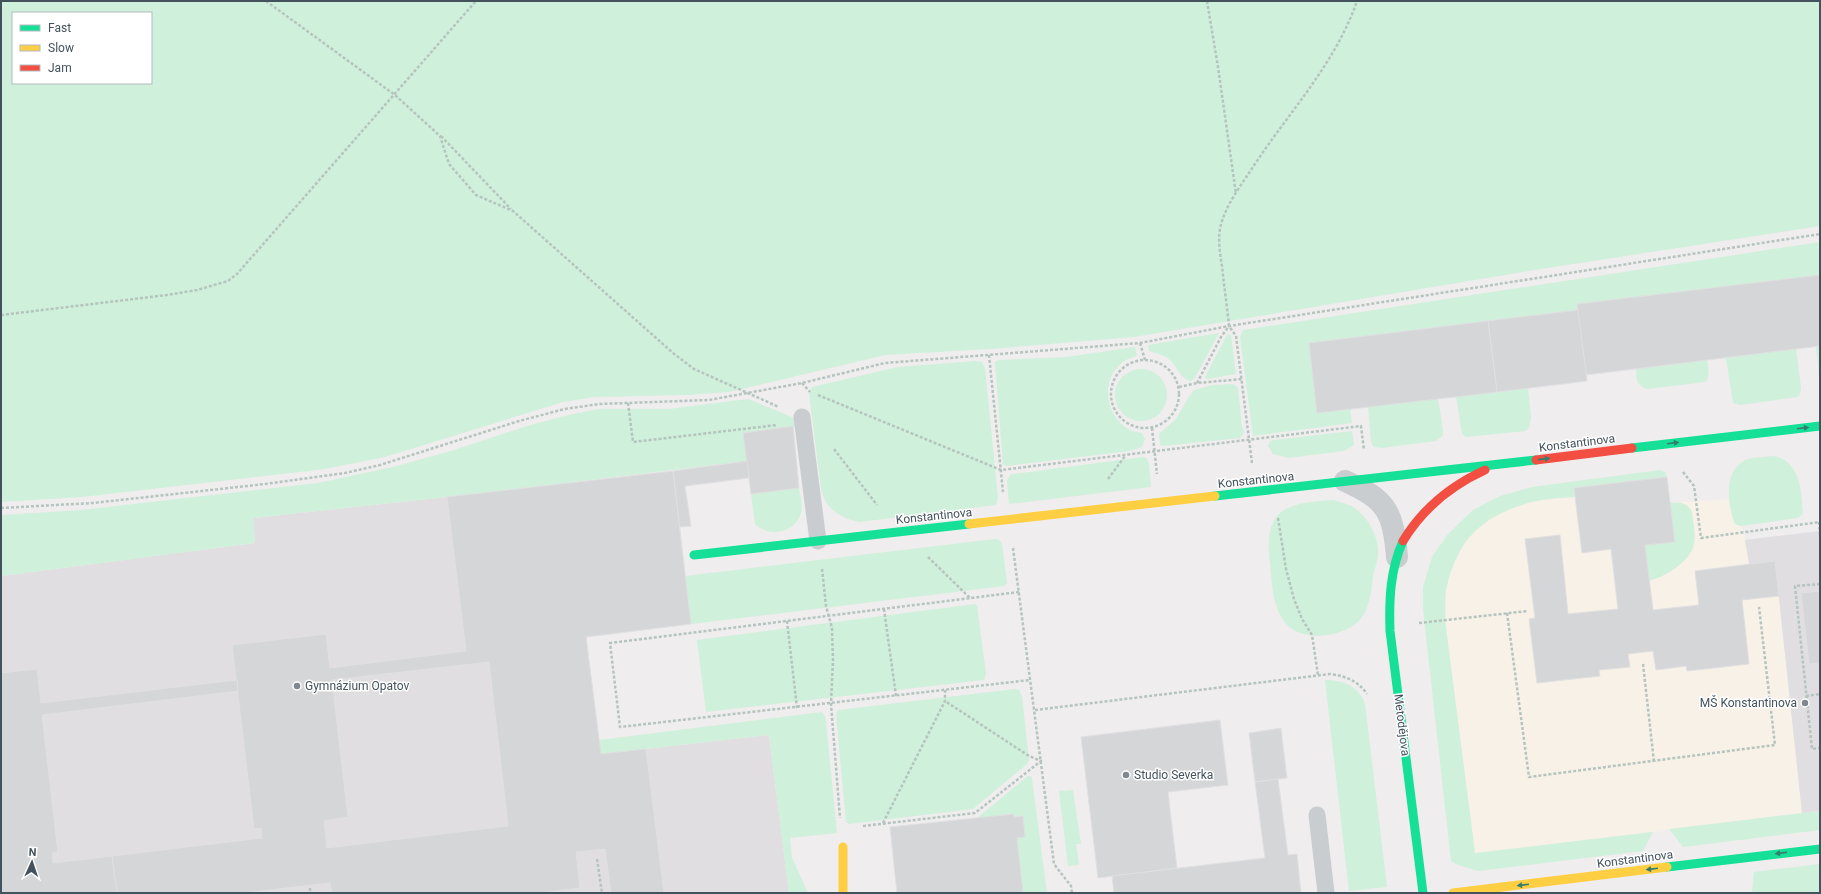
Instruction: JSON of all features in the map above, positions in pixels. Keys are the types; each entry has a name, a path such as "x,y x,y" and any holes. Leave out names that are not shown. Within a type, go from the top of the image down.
{"street":[{"name":"Konstantinova","path":"694,555 1256,492 1820,426"},
{"name":"Metodějova","path":"1397,556 1408,534 1422,513 1440,495 1480,472 1506,463"},
{"name":"Metodějova","path":"1345,481 1368,492 1379,500 1387,510 1395,536 1397,556 1390,597 1391,634 1423,893"},
{"path":"843,847 843,893"},
{"name":"Konstantinova","path":"1453,893 1820,849"}],"lane":[{"path":"802,417 818,541"},
{"path":"1317,815 1326,893"}],"path":[{"path":"266,1 394,95 440,136 513,211 673,353 694,369 802,417 794,423 633,442 628,403"},
{"path":"1,315 167,295 215,286 228,281 237,274 476,1"},
{"path":"1207,1 1236,194"},
{"path":"1256,492 1236,336 1229,326 1220,246 1220,230 1224,215 1266,146 1329,61 1342,37 1357,1"},
{"path":"440,136 449,164 476,195 513,211"},
{"path":"1,508 93,503 265,484 345,473 388,463 519,421 565,409 599,404 709,400 802,383 885,363 1140,343 1229,326 1820,234"},
{"path":"1197,383 1221,337 1229,326"},
{"path":"1140,343 1145,360"},
{"path":"989,355 1004,505 1012,538 1054,864 1071,886 1072,893"},
{"path":"1145,360 1162,365 1171,373 1179,388 1177,405 1172,416 1163,423 1152,428 1142,428 1131,425 1116,411 1112,401 1112,391 1120,372 1128,365 1145,360"},
{"path":"1179,388 1197,383 1242,379"},
{"path":"802,383 810,392 1001,470 1249,441"},
{"path":"1152,428 1161,502"},
{"path":"833,448 886,516 970,598"},
{"path":"1679,469 1694,486 1701,538 1820,522 1820,535"},
{"path":"1275,489 1286,569 1299,613 1312,635 1318,675"},
{"path":"818,541 828,616 832,628 831,704 843,847"},
{"path":"1820,584 1795,586 1812,749 1820,748"},
{"path":"1019,592 610,643 620,727 797,708 1030,680"},
{"path":"1507,613 1529,777 1654,762 1775,745 1759,607"},
{"path":"884,609 896,696"},
{"path":"1418,623 1528,611"},
{"path":"1418,616 1419,631"},
{"path":"787,621 797,708"},
{"path":"1643,664 1654,762"},
{"path":"1035,710 1330,674 1349,678 1358,684 1371,699"},
{"path":"883,824 945,700 945,690"},
{"path":"1806,696 1820,694"},
{"path":"945,700 1029,756 1040,761"},
{"path":"841,829 975,813 1040,761"},
{"path":"597,859 602,893"},
{"path":"310,888 310,893"}],"shaded area":[{"name":"Gymnázium Opatov","path":"673,471 691,624 586,637 601,754 769,735 789,893 1,893 1,576 255,543 253,518"},
{"path":"1667,477 1671,503 1730,499 1735,523 1741,526 1749,564 1775,561 1802,813 1475,854 1445,620 1446,587 1465,541 1485,522 1509,509 1533,501 1574,497 1574,488"},
{"name":"MŠ Konstantinova","path":"1820,531 1820,811 1802,813 1775,561 1749,564 1745,540"}],"green space":[{"path":"1,1 1820,1 1820,226 1541,269 1134,337 990,349 885,355 729,392 687,395 594,397 563,402 385,457 325,469 82,497 1,502"},
{"path":"1820,242 1820,275 1578,304 1578,310 1317,413 1350,409 1352,423 1253,436 1240,337 1243,330"},
{"path":"1219,333 1195,378 1191,381 1184,378 1168,358 1149,351 1148,345"},
{"path":"1228,333 1231,336 1236,374 1207,379 1205,378 1206,375"},
{"path":"1820,346 1820,383 1816,347"},
{"path":"1135,347 1137,356 1126,360 1117,367 1112,376 1108,396 1110,406 1121,424 1130,430 1142,433 1145,439 1142,447 1130,451 1006,466 1003,464 995,362 999,360 1067,357"},
{"path":"1796,349 1801,388 1800,394 1797,397 1740,405 1733,403 1726,358"},
{"path":"1707,360 1709,375 1705,382 1647,389 1640,386 1637,381 1636,369"},
{"path":"976,361 982,362 985,368 998,498 996,505 859,522 846,518 834,511 826,502 821,488 809,393 812,387 898,367"},
{"path":"1141,369 1155,373 1163,381 1167,395 1163,409 1155,417 1141,421 1127,417 1119,409 1115,395 1119,381 1127,373"},
{"path":"1232,384 1238,388 1242,427 1244,432 1240,438 1163,446 1160,445 1159,434 1176,419 1194,390 1213,385"},
{"path":"1528,388 1531,417 1529,428 1525,431 1466,437 1462,434 1456,396"},
{"path":"748,399 794,418 795,426 744,433 747,461 447,497 253,518 255,543 1,576 1,515 81,510 318,483 397,466 568,415 599,409 669,409"},
{"path":"1438,399 1443,435 1436,441 1382,448 1374,447 1371,442 1368,407"},
{"path":"1352,431 1354,445 1344,451 1288,458 1273,454 1268,446 1270,441 1274,440"},
{"path":"1774,456 1783,459 1790,464 1795,471 1800,487 1803,514 1798,518 1741,526 1735,524 1729,497 1729,487 1734,470 1748,459"},
{"path":"1143,457 1146,458 1149,463 1151,487 1009,504 1007,481 1010,475"},
{"path":"1660,470 1665,472 1667,477 1574,488 1575,497 1532,502 1501,513 1476,530 1466,541 1458,554 1452,569 1445,599 1445,620 1475,853 1653,832 1643,851 1478,871 1458,865 1451,861 1423,609 1423,587 1432,557 1448,534 1473,510 1500,496 1532,487"},
{"path":"799,488 802,510 798,520 793,525 788,529 774,532 767,531 755,524 751,494"},
{"path":"1333,500 1353,507 1364,516 1375,535 1378,556 1373,574 1371,593 1362,617 1346,630 1323,636 1300,633 1291,628 1284,621 1277,608 1271,578 1269,545 1270,531 1274,520 1281,512 1290,507 1316,501"},
{"path":"1670,503 1686,505 1692,512 1695,536 1694,544 1692,550 1683,562 1662,576 1649,581 1645,545 1675,541"},
{"path":"995,539 999,540 1002,544 1007,583 1004,586 691,624 685,576"},
{"path":"975,604 977,606 986,674 984,680 706,712 697,640"},
{"path":"1325,680 1338,681 1350,685 1359,693 1365,704 1387,887 1349,891"},
{"path":"1015,689 1019,690 1022,696 1029,761 973,809 849,824 846,822 836,714 838,710"},
{"path":"822,712 825,716 826,722 837,833 790,838 792,858 808,893 789,893 769,735 601,754 599,740"},
{"path":"1028,776 1032,777 1047,893 1023,893 1014,814 977,818"},
{"path":"1073,790 1081,844 1076,844 1079,865 1068,866 1059,791"},
{"path":"1820,811 1820,830 1683,847 1669,829"},
{"path":"1820,864 1820,893 1752,893 1754,872"}],"building":[{"path":"1820,275 1820,346 1586,375 1577,304"},
{"path":"1578,310 1587,381 1497,392 1488,321"},
{"path":"1488,321 1497,392 1317,413 1309,343"},
{"path":"793,426 799,488 751,494 743,433"},
{"path":"747,461 749,478 685,486 691,526 679,527 673,471"},
{"path":"673,471 691,624 586,637 601,754 646,749 664,893 611,893 605,849 576,852 580,888 539,893 332,893 330,883 243,893 117,893 112,856 262,838 261,828 254,829 232,645 326,634 330,668 466,651 447,497","holes":["489,662 508,826 327,848 324,821 348,817 332,680"]},
{"path":"1667,477 1675,542 1645,545 1653,610 1699,605 1695,571 1775,561 1779,596 1742,600 1749,664 1687,671 1686,666 1656,670 1653,651 1628,654 1630,667 1599,670 1600,676 1537,683 1529,619 1535,618 1525,539 1560,535 1568,614 1618,609 1611,549 1582,553 1574,488"},
{"path":"1820,591 1820,663 1809,664 1801,593"},
{"path":"37,669 41,703 237,680 238,691 42,715 58,852 52,853 53,863 112,856 117,893 1,893 1,673"},
{"path":"1220,720 1228,785 1168,792 1177,868 1098,878 1081,737"},
{"path":"1281,728 1287,778 1255,782 1249,733"},
{"path":"1278,779 1288,855 1297,854 1301,893 1114,893 1112,876 1265,858 1255,782"},
{"path":"1014,814 1014,817 1023,816 1025,837 1017,838 1023,893 897,893 890,827"}],"traffic: fast":[{"path":"1632,448 1820,426"},
{"path":"1215,496 1536,460"},
{"path":"694,555 969,524"},
{"path":"1403,541 1395,563 1391,585 1390,631 1423,893"},
{"path":"1667,867 1820,849"}],"traffic: slow":[{"path":"969,524 1215,496"},
{"path":"843,847 843,893"},
{"path":"1453,893 1667,867"}],"traffic: jam":[{"path":"1536,460 1632,448"},
{"path":"1403,541 1419,518 1438,499 1460,483 1485,470"}],"place":[{"name":"Gymnázium Opatov","path":"297,686"},
{"name":"MŠ Konstantinova","path":"1805,703"},
{"name":"Studio Severka","path":"1126,775"}]}
